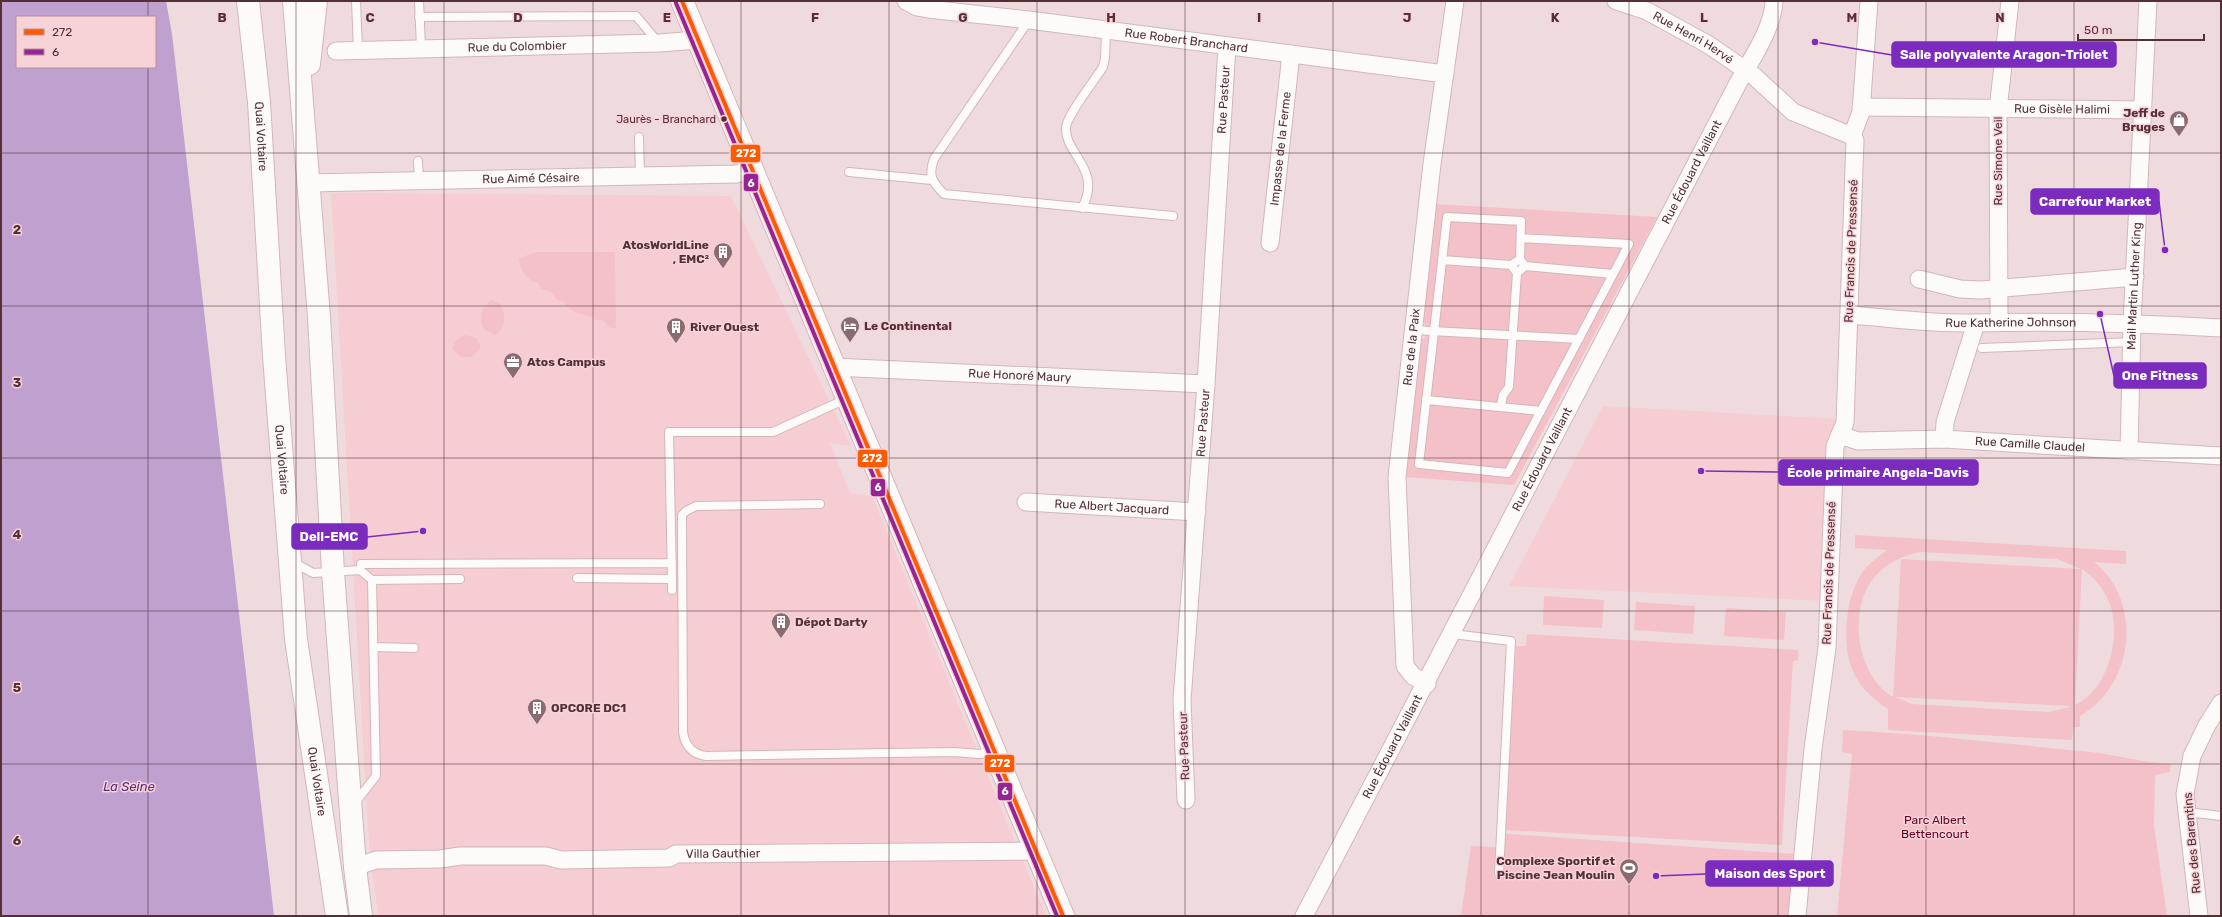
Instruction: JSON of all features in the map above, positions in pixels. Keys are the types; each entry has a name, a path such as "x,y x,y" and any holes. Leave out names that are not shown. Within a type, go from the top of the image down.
{"main road":[{"name":"Quai Voltaire","path":"248,1 259,102 274,356 296,639 342,870 361,916"},
{"name":"Quai Voltaire","path":"294,1 319,317 333,572 351,808 337,916"},
{"name":"Quai Voltaire","path":"303,103 316,1"},
{"path":"682,1 846,399 1063,916"}],"street":[{"name":"Rue Robert Branchard","path":"908,1 917,7 928,9 1029,20 1445,74"},
{"name":"Rue de la Paix","path":"1426,684 1413,676 1405,666 1397,477 1432,164 1455,1"},
{"name":"Rue Henri Hervé","path":"1616,1 1647,11 1709,45 1746,69"},
{"name":"Rue Édouard Vaillant","path":"1304,916 1755,54 1774,10 1774,1"},
{"name":"Rue Francis de Pressensé","path":"1797,916 1813,749 1827,648 1834,446 1845,423 1855,140 1852,136 1861,107 1869,1"},
{"name":"Rue Simone Veil","path":"1999,321 1998,110 2010,1"},
{"name":"Mail Martin Luther King","path":"2129,451 2132,323 2148,1"},
{"name":"Rue du Colombier","path":"336,50 659,43 698,40"},
{"name":"Rue Pasteur","path":"1186,800 1182,700 1206,384 1227,46"},
{"name":"Impasse de la Ferme","path":"1270,243 1291,54"},
{"path":"1746,69 1793,112 1852,136"},
{"name":"Rue Gisèle Halimi","path":"1861,107 1998,110 2143,110"},
{"name":"Rue Aimé Césaire","path":"308,183 736,174 752,170"},
{"path":"1919,279 1960,288 1980,290 2135,277"},
{"name":"Rue Katherine Johnson","path":"1849,315 1976,323 1999,321 2132,323 2221,328"},
{"path":"1944,439 1945,422 1976,323"},
{"name":"Rue Honoré Maury","path":"833,367 1206,384"},
{"name":"Rue Camille Claudel","path":"1840,435 1858,441 1944,439 2221,456"},
{"name":"Rue Albert Jacquard","path":"1026,502 1197,512"},
{"name":"Rue des Barentins","path":"2199,916 2185,794 2192,756 2207,725 2221,703"},
{"name":"Villa Gauthier","path":"342,870 376,860 440,859 460,856 546,856 561,860 668,858 676,854 1035,851"}],"lane":[{"path":"356,1 358,50"},
{"path":"419,1 421,48"},
{"path":"419,17 636,16 659,43"},
{"path":"1029,20 934,159 930,169 932,180 944,194 1173,216"},
{"path":"1082,208 1086,201 1088,178 1086,171 1067,135 1066,129 1073,112 1103,67 1105,58 1106,31"},
{"path":"640,137 640,176"},
{"path":"418,161 419,181"},
{"path":"849,172 932,180"},
{"path":"1521,238 1629,244 1508,473 1419,464 1447,217 1521,221 1520,259 1526,266"},
{"path":"1442,260 1511,265 1520,259"},
{"path":"1501,406 1503,395 1509,387 1517,273 1511,265"},
{"path":"1517,273 1526,266 1613,274"},
{"path":"1413,330 1579,339"},
{"path":"1982,348 2132,342"},
{"path":"672,590 670,432 773,432 846,399"},
{"path":"1426,400 1541,410"},
{"path":"820,504 696,506 686,510 682,515 683,726 684,740 689,748 700,755 706,756 954,752 980,754 995,751"},
{"path":"291,560 313,573 360,570 372,580 460,579"},
{"path":"361,564 672,563"},
{"path":"577,578 672,578"},
{"path":"351,808 376,776 372,580"},
{"path":"1452,634 1511,641 1499,873"},
{"path":"373,648 414,648"},
{"path":"2187,812 2221,816"}],"shaded area":[{"path":"331,193 731,196 851,446 830,443 850,493 872,496 1046,916 378,916 369,844"},
{"path":"1603,406 1837,419 1825,601 1509,586"}],"green space":[{"path":"1434,204 1657,217 1514,485 1405,477 1420,340 1425,338 1426,325 1422,321"},
{"path":"537,252 615,252 616,328 610,328 603,320 596,320 570,310 563,301 557,300 551,292 541,289 538,282 530,280 524,274 520,266 519,258"},
{"path":"492,300 500,304 504,316 504,324 495,335 485,330 481,318 483,309 488,302"},
{"path":"465,335 476,338 480,344 480,350 471,357 461,357 452,349 455,341"},
{"path":"1855,535 2126,551 2126,564 2094,562 2110,579 2120,598 2126,620 2126,642 2121,664 2112,685 2098,702 2080,716 2080,727 2073,727 2072,740 1888,730 1888,709 1867,692 1858,681 1852,669 1849,658 1846,632 1849,604 1858,580 1864,570 1887,550 1855,548","holes":["1921,552 2057,559 2081,569 1901,559 1893,697 1880,686 1870,672 1863,656 1859,638 1859,620 1862,602 1868,586 1878,573 1898,559","2082,569 2091,576 2107,597 2113,615 2114,630 2110,660 2104,675 2096,688 2087,698 2075,705","1895,697 2070,707 2048,712 1912,704"]},
{"path":"1544,596 1604,600 1602,628 1543,625"},
{"path":"1636,602 1695,606 1693,634 1634,630"},
{"path":"1726,608 1786,612 1784,640 1724,636"},
{"path":"1527,634 1798,650 1798,660 1793,661 1782,845 1505,830 1516,646 1526,646"},
{"name":"Parc Albert Bettencourt","path":"1843,730 1936,737 2090,752 2171,764 2170,772 2155,775 2154,826 2167,916 1837,916 1852,754 1842,752"},
{"name":"Complexe Sportif et Piscine Jean Moulin","path":"1497,833 1795,854 1790,916 1461,916 1471,846 1496,847"}],"water":[{"name":"La Seine","path":"1,1 166,1 172,34 274,916 1,916"}],"transit line":[{"name":"272","path":"682,1 1063,916"},
{"name":"6","path":"676,3 1057,916"}],"place":[{"name":"Salle polyvalente Aragon-Triolet","path":"1815,42"},
{"name":"Jaurès - Branchard","path":"724,119"},
{"name":"Jeff de Bruges","path":"2179,137"},
{"name":"Carrefour Market","path":"2165,250"},
{"name":"AtosWorldLine , EMC²","path":"723,269"},
{"name":"One Fitness","path":"2100,314"},
{"name":"Le Continental","path":"850,343"},
{"name":"River Ouest","path":"676,344"},
{"name":"Atos Campus","path":"513,379"},
{"name":"École primaire Angela-Davis","path":"1701,471"},
{"name":"Dell-EMC","path":"423,531"},
{"name":"Dépot Darty","path":"781,639"},
{"name":"OPCORE DC1","path":"537,725"},
{"name":"Maison des Sport","path":"1656,876"},
{"name":"Complexe Sportif et Piscine Jean Moulin","path":"1629,885"}]}
